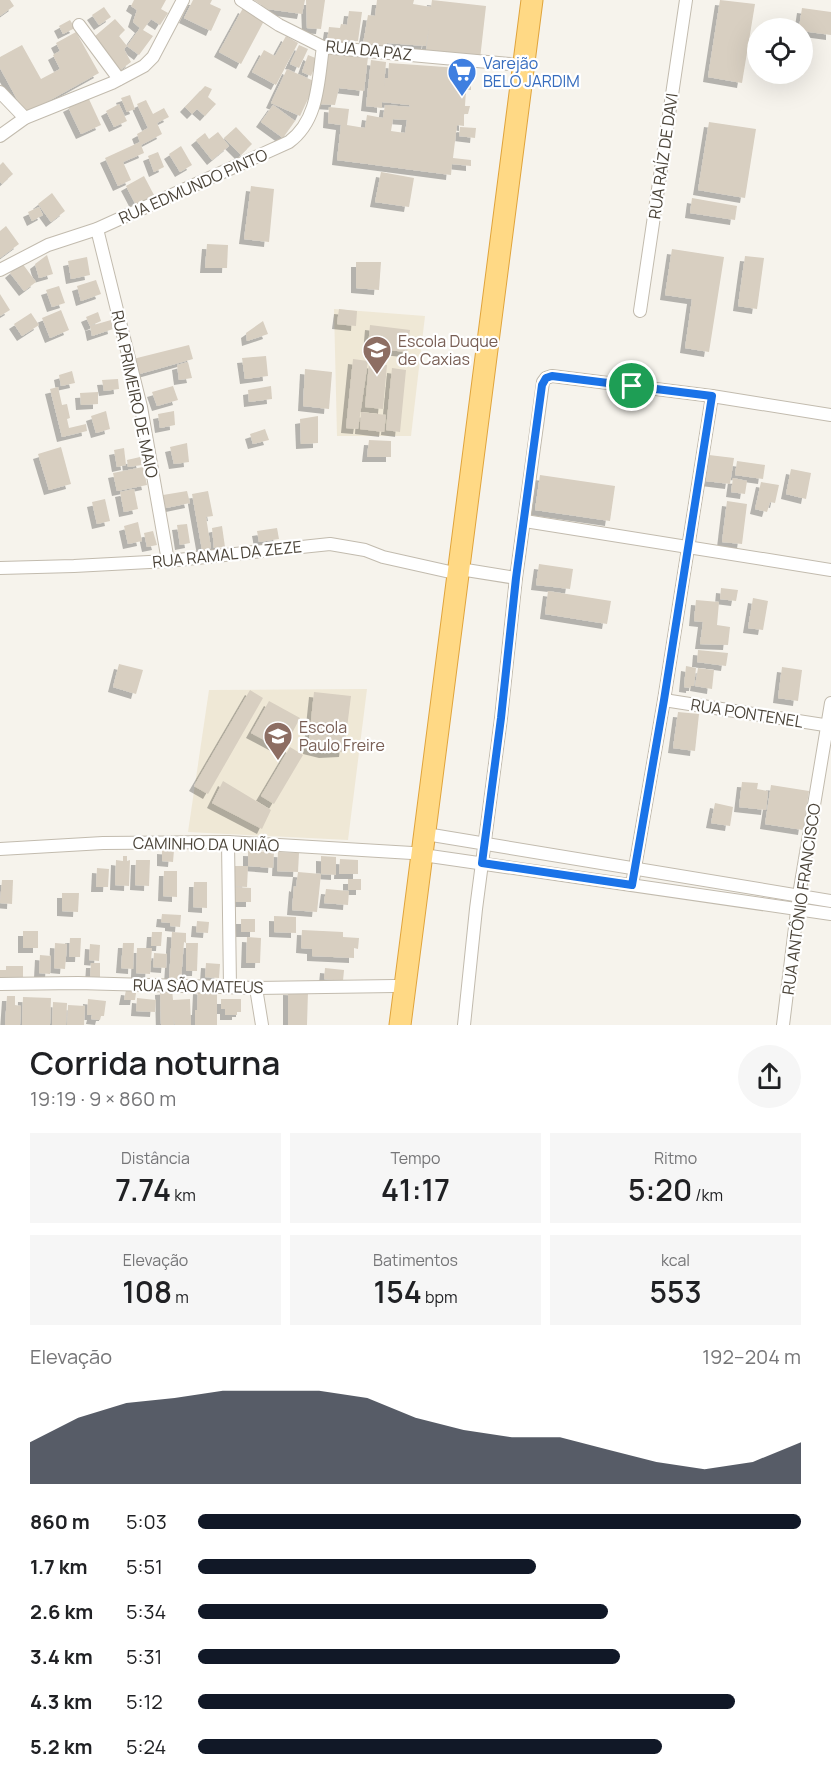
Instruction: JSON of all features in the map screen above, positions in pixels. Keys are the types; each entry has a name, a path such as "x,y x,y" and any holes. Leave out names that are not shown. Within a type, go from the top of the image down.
{"highway":[{"path":"455,571 510,64 519,0"},
{"path":"400,1025 455,571 532,0"},
{"path":"390,1025 420,847"}],"street":[{"path":"0,136 25,118 139,69 150,60 183,0"},
{"name":"RUA DA PAZ","path":"241,0 279,25 323,47 510,64"},
{"name":"RUA RAÍZ DE DAVI","path":"640,311 686,0"},
{"path":"79,25 119,79"},
{"name":"RUA EDMUNDO PINTO","path":"0,270 48,245 98,229 272,150 298,135 311,114 323,47"},
{"path":"0,92 25,118"},
{"name":"RUA PRIMEIRO DE MAIO","path":"98,229 141,407 168,561"},
{"path":"464,1025 516,578 542,385 546,378 552,376 712,396 831,415"},
{"path":"632,885 712,396"},
{"path":"525,521 831,570"},
{"name":"RUA RAMAL DA ZEZE","path":"0,568 168,561 330,544 455,571 516,578"},
{"name":"RUA PONTENEL","path":"664,700 829,726"},
{"name":"RUA ANTÔNIO FRANCISCO","path":"783,1025 799,896 831,703"},
{"path":"228,842 230,987"},
{"name":"CAMINHO DA UNIÃO","path":"0,849 103,843 228,842 420,847"},
{"path":"420,847 484,843 831,901"},
{"path":"420,847 482,863 831,914"},
{"name":"RUA SÃO MATEUS","path":"0,984 78,983 256,988 395,986"},
{"path":"256,988 262,1025"}],"shaded area":[{"name":"Escola Duque de Caxias","path":"334,309 425,316 411,436 337,436"},
{"name":"Escola Paulo Freire","path":"367,689 348,840 188,832 209,690"}],"building":[{"path":"0,0 10,0 14,6 0,16"},
{"path":"134,0 166,0 161,9 168,13 160,25 151,19 143,30 153,36 139,55 127,46 140,28 133,22 137,10 131,6"},
{"path":"193,0 212,0 210,4 221,9 211,31 184,18"},
{"path":"254,0 305,0 302,14 267,9"},
{"path":"306,0 325,0 321,29 307,28"},
{"path":"377,0 414,0 413,4 431,7 432,0 486,6 480,59 426,52 429,27 426,46 387,43 387,47 363,44 368,15 375,16"},
{"path":"720,0 755,4 753,18 747,18 747,53 742,83 708,77"},
{"path":"104,7 111,17 99,25 92,15"},
{"path":"243,8 265,19 241,64 219,52"},
{"path":"802,8 831,12 831,35 813,33 813,18 800,18"},
{"path":"349,11 362,12 358,41 346,41 345,43 327,41 329,27 340,28 341,24 347,25"},
{"path":"115,19 125,30 119,36 127,46 124,49 131,62 119,71 104,47 102,50 94,37"},
{"path":"70,20 75,28 63,34 59,26"},
{"path":"76,32 99,73 25,114 0,68 0,57 22,45 41,79 60,69 53,55 60,51 56,43"},
{"path":"286,36 298,43 276,85 252,72 264,50 275,56"},
{"path":"299,45 308,49 299,68 290,64"},
{"path":"326,53 368,57 364,91 339,88 335,105 320,104"},
{"path":"308,55 318,59 311,76 302,72"},
{"path":"371,60 386,62 384,87 385,78 388,78 389,63 473,69 473,77 467,77 467,82 471,83 471,90 466,90 465,106 470,106 468,114 464,114 464,126 457,125 453,158 471,160 471,166 452,164 451,175 337,160 341,125 328,123 329,107 349,109 347,125 365,128 367,115 383,118 385,105 410,107 382,102 382,108 366,106","holes":["393,119 407,120 405,133 391,131"]},
{"path":"287,69 316,82 300,116 271,103"},
{"path":"205,86 212,89 208,97 216,104 205,116 197,109 192,114 185,107"},
{"path":"130,95 135,109 127,112 121,98"},
{"path":"88,97 101,125 81,134 68,107"},
{"path":"146,100 153,114 164,108 169,117 157,123 162,134 141,145 144,153 123,162 131,180 118,186 105,158 140,142 137,134 148,128 137,104"},
{"path":"119,104 127,121 114,127 106,111"},
{"path":"273,105 295,121 283,138 261,122"},
{"path":"709,122 756,129 745,198 698,190"},
{"path":"236,127 252,144 241,155 224,138"},
{"path":"460,127 476,128 475,138 459,136"},
{"path":"218,132 229,146 212,160 196,140 205,133 209,139"},
{"path":"181,146 192,165 180,172 169,154"},
{"path":"158,152 164,167 154,172 148,156"},
{"path":"3,162 13,174 2,184 0,165"},
{"path":"381,172 414,178 409,207 375,202"},
{"path":"144,176 154,195 136,205 126,186"},
{"path":"251,186 274,189 269,242 244,239"},
{"path":"52,193 65,211 51,222 38,204"},
{"path":"692,198 737,206 735,220 690,213"},
{"path":"39,207 43,215 32,221 28,212"},
{"path":"6,226 19,244 0,258 0,231"},
{"path":"207,244 228,245 227,268 205,268"},
{"path":"672,249 724,257 709,352 685,348 692,299 665,295"},
{"path":"47,255 53,274 39,278 35,264"},
{"path":"745,256 764,258 757,309 738,306"},
{"path":"87,257 90,275 71,279 68,261"},
{"path":"356,262 381,262 379,290 356,288"},
{"path":"22,263 36,282 24,291 10,273"},
{"path":"96,280 101,294 81,301 77,286"},
{"path":"59,286 65,303 52,307 46,290"},
{"path":"0,294 10,310 0,316"},
{"path":"339,309 357,311 356,326 337,324"},
{"path":"61,310 69,330 50,338 42,318"},
{"path":"98,312 101,321 90,326 86,317"},
{"path":"31,313 39,325 22,336 14,324"},
{"path":"111,320 113,329 92,336 90,326"},
{"path":"263,321 268,334 247,341 246,333"},
{"path":"370,325 410,330 407,352 368,348"},
{"path":"189,345 193,359 136,375 133,359"},
{"path":"266,356 268,376 245,379 242,358"},
{"path":"353,359 368,361 358,429 346,428"},
{"path":"188,362 192,378 179,380 177,365"},
{"path":"369,363 387,365 383,409 365,407"},
{"path":"392,368 406,370 400,432 386,430"},
{"path":"305,369 332,372 329,409 303,406"},
{"path":"72,371 75,383 61,386 59,375"},
{"path":"118,379 119,389 104,391 102,380"},
{"path":"173,386 178,400 157,406 152,392"},
{"path":"271,386 272,399 249,402 248,390"},
{"path":"58,387 62,405 67,404 70,418 67,419 69,428 86,424 87,431 62,437 50,389"},
{"path":"98,392 98,404 81,405 80,393"},
{"path":"106,411 110,429 96,433 91,416"},
{"path":"174,411 175,425 160,428 158,414"},
{"path":"361,412 386,415 384,432 360,429"},
{"path":"318,416 318,443 301,444 300,419"},
{"path":"265,429 269,440 253,444 250,434"},
{"path":"369,440 391,441 391,457 367,457"},
{"path":"187,443 189,462 174,464 170,447"},
{"path":"61,447 71,484 49,490 38,454"},
{"path":"124,448 126,465 117,467 114,450"},
{"path":"709,455 734,458 730,484 706,481"},
{"path":"140,457 142,465 128,467 127,460"},
{"path":"737,461 765,465 763,479 735,475"},
{"path":"143,467 147,485 117,491 113,473"},
{"path":"791,469 811,473 806,499 786,494"},
{"path":"540,475 615,486 610,521 535,510"},
{"path":"733,478 747,481 745,494 731,492"},
{"path":"761,482 779,485 775,503 770,502 767,512 755,509"},
{"path":"134,489 138,509 124,512 120,492"},
{"path":"187,491 190,503 166,508 163,495"},
{"path":"208,491 213,516 206,517 211,548 202,550 192,494"},
{"path":"105,499 110,521 97,524 92,502"},
{"path":"727,501 747,504 742,544 722,542"},
{"path":"138,522 142,541 128,544 124,526"},
{"path":"187,524 190,543 180,545 177,525"},
{"path":"222,526 225,547 214,548 212,528"},
{"path":"277,528 279,539 259,542 257,531"},
{"path":"153,531 157,545 147,547 144,533"},
{"path":"539,564 573,569 570,589 536,585"},
{"path":"721,588 738,590 736,601 720,599"},
{"path":"548,591 611,601 607,624 545,614"},
{"path":"753,598 768,601 763,630 748,628"},
{"path":"696,600 719,602 717,625 730,627 728,645 700,644 703,622 694,621"},
{"path":"698,650 728,653 726,666 697,662"},
{"path":"119,664 143,670 136,694 113,687"},
{"path":"686,666 696,668 694,686 691,688 684,687"},
{"path":"782,667 802,670 798,701 778,698"},
{"path":"698,668 714,670 712,689 695,686"},
{"path":"250,690 263,698 208,794 194,786"},
{"path":"314,692 351,696 344,752 324,753 308,749"},
{"path":"269,701 300,718 283,750 251,733"},
{"path":"678,712 699,714 695,751 673,748"},
{"path":"290,747 303,755 274,804 261,796"},
{"path":"223,781 271,810 262,829 212,803"},
{"path":"742,782 758,783 757,789 768,791 766,810 739,807"},
{"path":"771,785 809,791 803,830 765,824"},
{"path":"715,803 733,807 730,826 711,823"},
{"path":"162,849 174,850 173,862 162,861"},
{"path":"248,851 274,852 273,868 248,866"},
{"path":"278,852 299,853 298,872 277,871"},
{"path":"123,856 127,856 127,861 130,860 129,886 115,885 116,860 123,861"},
{"path":"321,856 336,857 336,875 321,874"},
{"path":"340,859 358,860 358,874 339,874"},
{"path":"136,860 150,860 149,886 135,885"},
{"path":"232,866 248,866 247,887 231,886"},
{"path":"97,868 109,869 108,887 96,887"},
{"path":"164,871 177,871 177,897 163,896"},
{"path":"298,872 321,874 317,912 292,910"},
{"path":"348,879 361,879 361,890 348,890"},
{"path":"2,880 13,880 12,904 0,903"},
{"path":"194,882 207,882 207,908 193,907"},
{"path":"235,887 251,888 251,902 235,902"},
{"path":"326,889 349,891 348,905 324,903"},
{"path":"62,893 79,893 78,912 62,911"},
{"path":"162,914 181,915 180,927 161,922"},
{"path":"274,916 296,917 296,933 274,932"},
{"path":"241,919 255,919 255,932 241,932"},
{"path":"197,921 209,922 208,933 196,932"},
{"path":"302,930 343,932 343,937 359,938 358,949 354,948 354,958 312,956 312,949 301,948"},
{"path":"23,931 38,931 38,948 23,948"},
{"path":"152,932 162,932 161,946 151,946"},
{"path":"172,932 186,933 181,980 169,979"},
{"path":"247,937 261,938 260,963 246,963"},
{"path":"70,938 81,938 80,957 69,957"},
{"path":"55,943 67,944 65,969 54,968"},
{"path":"123,943 134,943 133,969 121,968"},
{"path":"186,943 198,943 197,971 186,971"},
{"path":"90,944 100,945 99,961 89,960"},
{"path":"137,948 152,948 150,974 136,973"},
{"path":"154,953 167,954 166,968 153,967"},
{"path":"40,955 51,956 50,974 39,973"},
{"path":"91,963 100,963 100,978 90,978"},
{"path":"206,963 220,964 219,978 205,977"},
{"path":"6,966 23,966 23,979 0,978 0,970 6,970"},
{"path":"325,968 344,970 343,981 324,979"},
{"path":"172,989 173,1000 190,999 191,1025 175,1025 173,1017 174,1025 161,1025 160,990"},
{"path":"198,989 217,991 217,1025 195,1025"},
{"path":"126,990 136,993 135,1000 124,1000"},
{"path":"288,990 308,991 307,1025 288,1025"},
{"path":"7,996 15,996 15,1005 21,1006 20,1025 5,1025"},
{"path":"23,997 51,998 50,1025 22,1025"},
{"path":"137,998 156,1000 155,1012 136,1011"},
{"path":"88,999 106,1001 104,1016 101,1016 100,1020 91,1019 92,1015 87,1015"},
{"path":"221,999 241,999 241,1012 237,1012 237,1015 225,1015 225,1009 221,1009"},
{"path":"53,1002 67,1003 66,1025 52,1025"},
{"path":"68,1005 85,1006 84,1025 67,1025"}],"place":[{"name":"Varejão BELO JARDIM","path":"462,98"},
{"name":"Escola Duque de Caxias","path":"377,376"},
{"name":"Escola Paulo Freire","path":"278,762"}],"route":[{"path":"552,376 632,386 712,396 632,885 482,863 516,578 543,382 552,376"}]}
